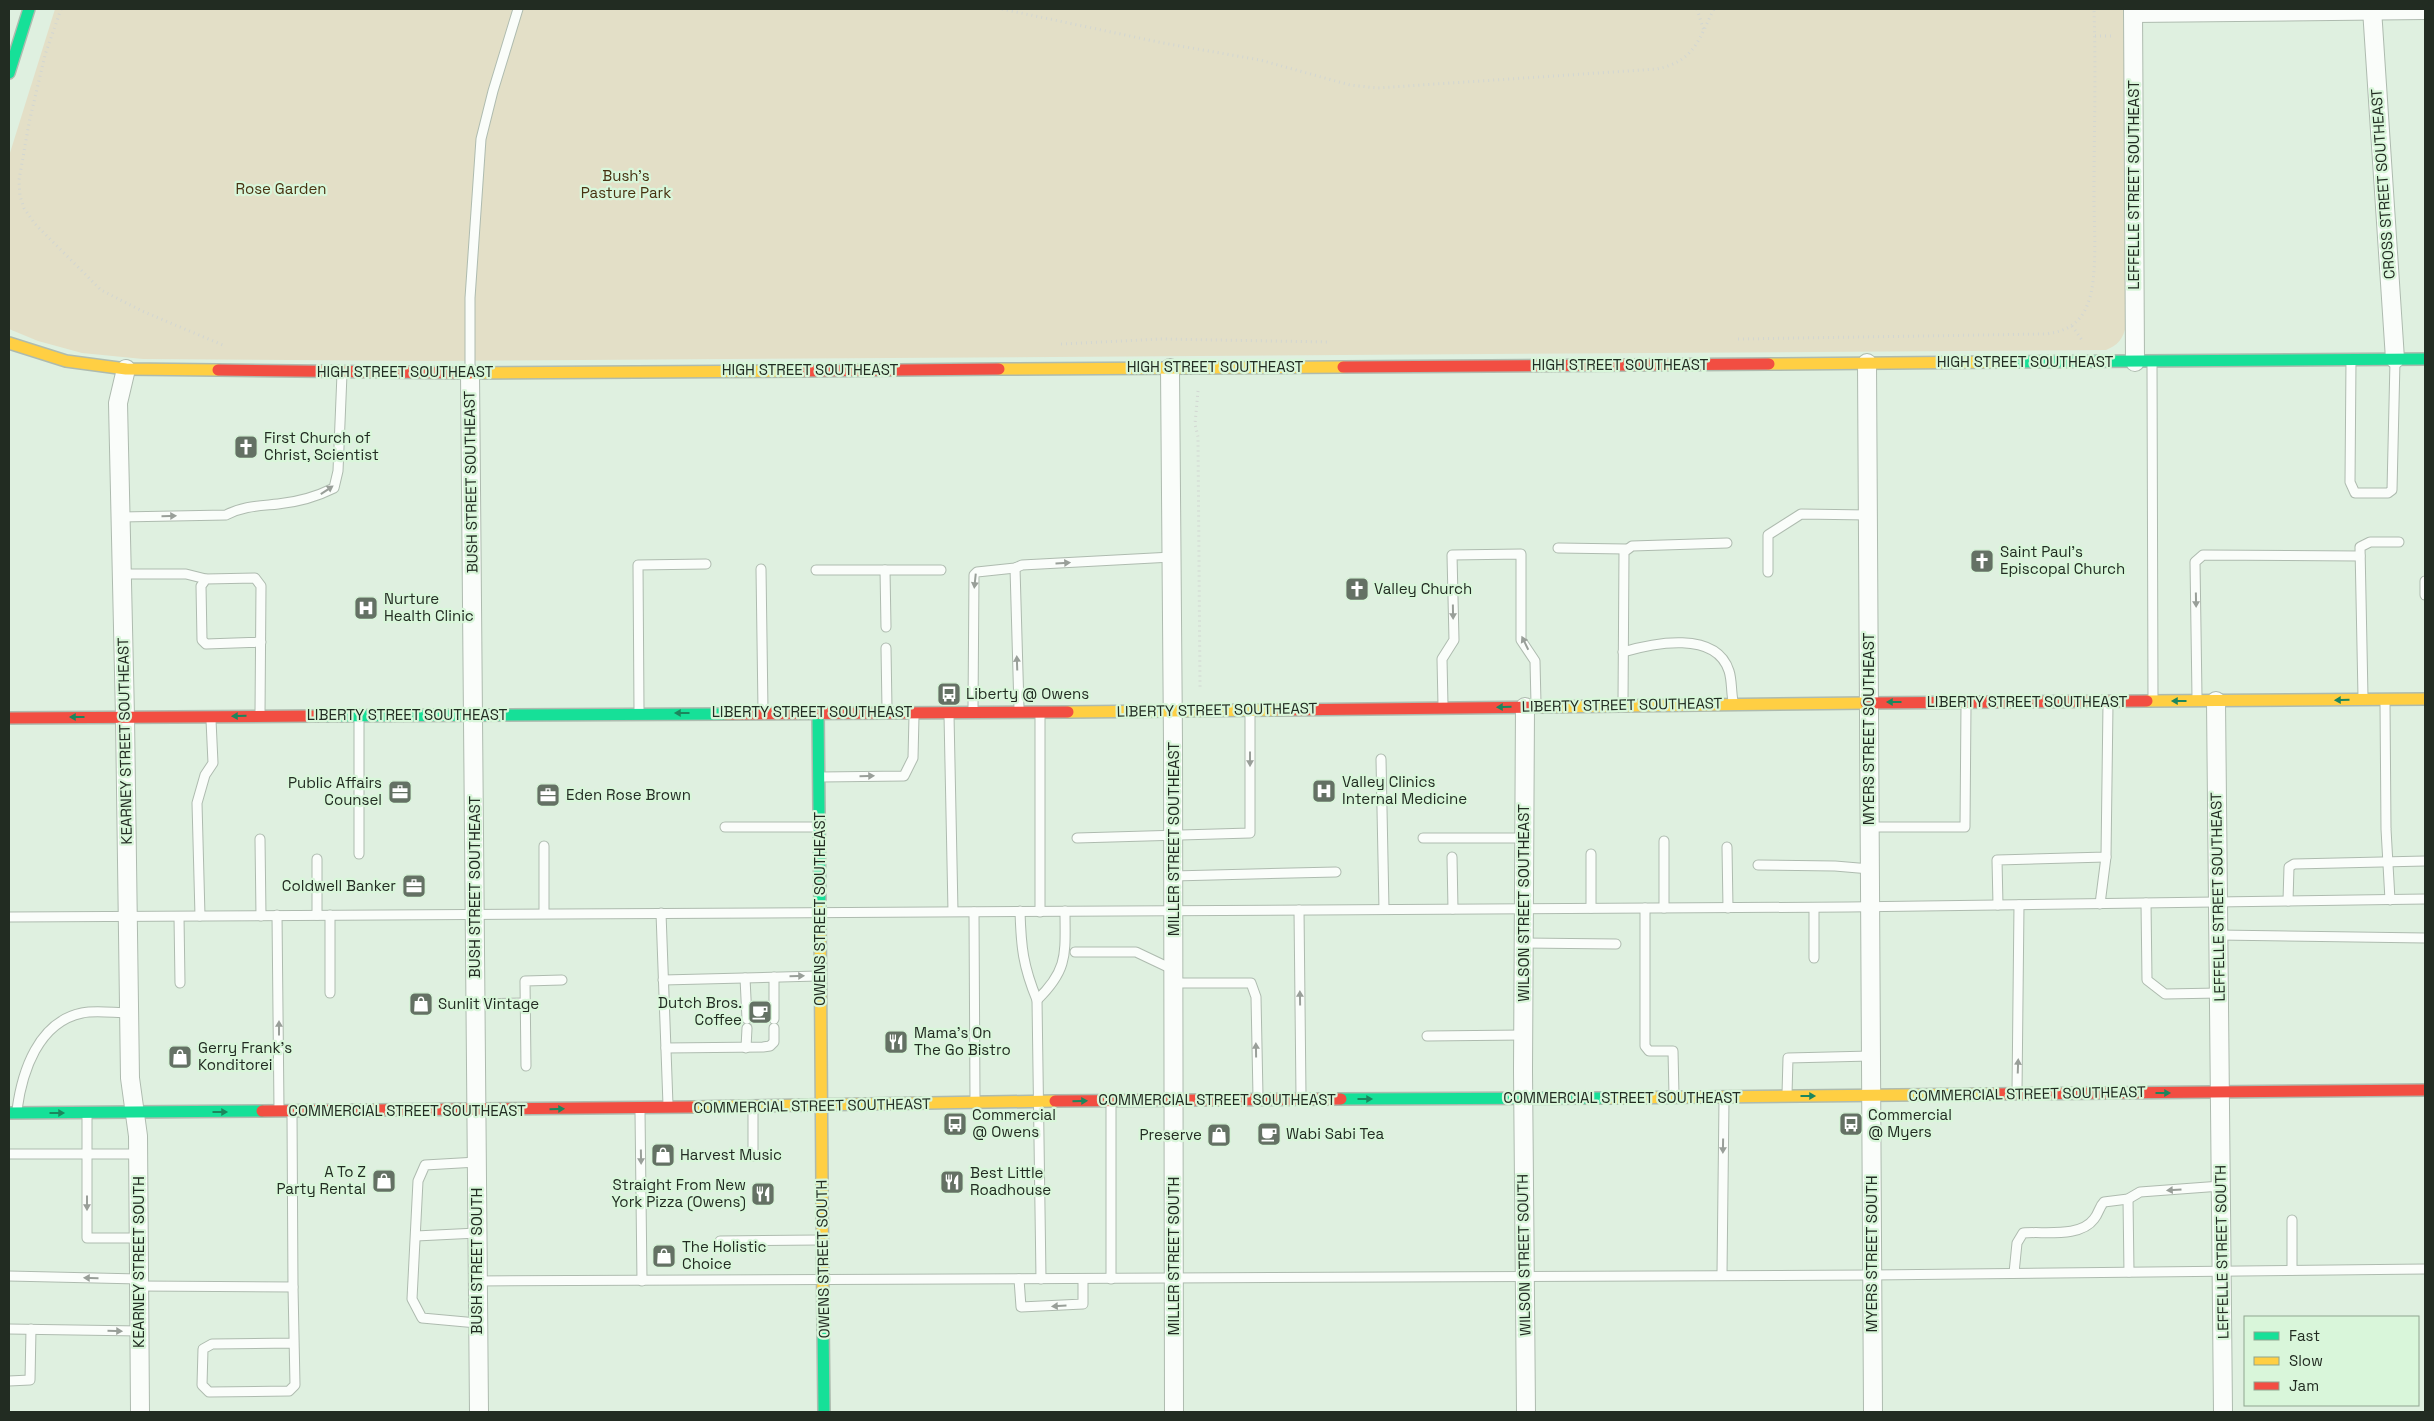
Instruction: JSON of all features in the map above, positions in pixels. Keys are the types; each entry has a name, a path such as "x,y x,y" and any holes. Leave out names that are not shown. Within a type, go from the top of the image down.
{"main road":[{"path":"9,73 29,9"},
{"name":"HIGH STREET SOUTHEAST","path":"9,343 66,361 126,369 470,373 2425,359"},
{"name":"LIBERTY STREET SOUTHEAST","path":"9,718 1173,711 1869,702 2425,699"},
{"name":"OWENS STREET SOUTHEAST","path":"818,712 821,1106"},
{"name":"COMMERCIAL STREET SOUTHEAST","path":"13,1113 753,1107 1174,1099 1523,1099 2425,1090"},
{"name":"OWENS STREET SOUTH","path":"821,1106 824,1412"}],"street":[{"name":"CROSS STREET SOUTHEAST","path":"2372,10 2395,359"},
{"path":"2133,11 2425,10"},
{"name":"LEFFELLE STREET SOUTHEAST","path":"2133,11 2143,362"},
{"name":"MYERS STREET SOUTHEAST","path":"1867,363 1872,1096"},
{"name":"MILLER STREET SOUTHEAST","path":"1170,368 1174,1099"},
{"name":"KEARNEY STREET SOUTHEAST","path":"126,369 118,403 126,717 130,1078 135,1113"},
{"name":"BUSH STREET SOUTHEAST","path":"470,373 476,1110"},
{"name":"LEFFELLE STREET SOUTHEAST","path":"2216,701 2220,1093"},
{"name":"WILSON STREET SOUTHEAST","path":"1523,1099 1524,838 1531,706"},
{"name":"LEFFELLE STREET SOUTH","path":"2220,1093 2223,1412"},
{"name":"MYERS STREET SOUTH","path":"1872,1096 1873,1412"},
{"name":"MILLER STREET SOUTH","path":"1174,1099 1174,1412"},
{"name":"WILSON STREET SOUTH","path":"1523,1099 1526,1412"},
{"name":"BUSH STREET SOUTH","path":"476,1110 479,1412"},
{"name":"KEARNEY STREET SOUTH","path":"135,1113 138,1154 140,1412"}],"lane":[{"name":"BUSH STREET SOUTHEAST","path":"470,373 470,298 482,139 492,91 518,9"},
{"path":"2351,360 2350,482 2355,493 2388,493 2392,490 2395,359"},
{"path":"2143,362 2153,701"},
{"path":"121,517 226,515 261,504 277,504 311,498 334,488 338,471 342,371"},
{"path":"1768,572 1768,536 1801,514 1868,515"},
{"path":"2363,700 2360,547 2370,542 2399,542"},
{"path":"1558,548 1626,549 1632,546 1727,543"},
{"path":"1623,705 1624,552 1626,549"},
{"path":"1443,708 1442,659 1454,640 1452,556 1511,554 1521,554 1521,640 1535,661 1531,706"},
{"path":"2197,701 2195,562 2203,555 2360,556"},
{"path":"972,711 974,575 977,572 1015,568 1022,565 1172,557"},
{"path":"639,713 638,565 706,564"},
{"path":"761,568 763,713"},
{"path":"1015,568 1019,711"},
{"path":"816,570 942,570"},
{"path":"885,570 886,627"},
{"path":"122,574 186,574 206,579 255,578 261,586 260,716"},
{"path":"206,579 201,586 202,640 206,644 261,642"},
{"path":"2425,582 2425,595"},
{"path":"1623,652 1650,644 1699,644 1714,650 1729,670 1733,704"},
{"path":"886,648 887,712"},
{"path":"2385,700 2390,900"},
{"path":"2100,904 2106,857 2108,701"},
{"path":"1870,827 1965,826 1966,702"},
{"path":"1077,838 1250,833 1250,710"},
{"path":"1040,711 1040,912"},
{"path":"818,777 904,776 913,758 914,712"},
{"path":"949,712 953,911"},
{"path":"359,715 359,854"},
{"path":"200,916 197,802 205,774 213,763 211,716"},
{"path":"1381,759 1384,909"},
{"path":"725,827 819,826"},
{"path":"1423,838 1524,838"},
{"path":"260,839 261,916"},
{"path":"1664,841 1664,908"},
{"path":"544,846 544,913"},
{"path":"1727,847 1728,908"},
{"path":"1591,854 1591,908"},
{"path":"1452,857 1453,909"},
{"path":"1998,905 1997,860 2106,857"},
{"path":"317,859 317,915"},
{"path":"2288,901 2289,866 2294,864 2425,861"},
{"path":"1758,865 1835,866 1870,869"},
{"path":"1173,876 1336,872"},
{"path":"9,917 1814,908 2425,899"},
{"path":"2146,903 2147,980 2165,994 2219,994"},
{"path":"2017,1094 2019,905"},
{"path":"1645,908 1645,1046 1649,1050 1673,1050 1674,1097"},
{"path":"1814,908 1814,958"},
{"path":"1299,910 1300,1099"},
{"path":"1020,911 1021,948 1025,971 1037,1000 1041,1279"},
{"path":"974,912 975,1103"},
{"path":"1037,1000 1054,984 1065,954 1065,912"},
{"path":"661,913 668,1108"},
{"path":"277,915 279,1112"},
{"path":"330,915 330,993"},
{"path":"179,917 180,983"},
{"path":"2218,936 2425,938"},
{"path":"1523,943 1616,944"},
{"path":"1075,952 1136,952 1174,976 1251,983 1256,997 1258,1099"},
{"path":"663,980 820,976"},
{"path":"666,1048 746,1048 770,1046 774,1042 774,977"},
{"path":"745,978 746,1048"},
{"path":"526,1066 525,981 562,980"},
{"path":"476,1004 525,1003"},
{"path":"13,1113 26,1066 49,1030 63,1020 82,1013 129,1013"},
{"path":"1426,1036 1523,1035"},
{"path":"1787,1097 1788,1058 1871,1056"},
{"path":"1722,1274 1724,1097"},
{"path":"1111,1100 1111,1278"},
{"path":"753,1107 754,1156"},
{"path":"640,1108 642,1281"},
{"path":"292,1112 295,1385 289,1392 209,1392 202,1385 203,1349 212,1344 294,1343"},
{"path":"87,1113 87,1238 139,1238"},
{"path":"9,1154 138,1154"},
{"path":"477,1162 425,1165 418,1182 412,1299 422,1318 478,1323"},
{"path":"2014,1273 2017,1243 2020,1235 2035,1232 2078,1230 2094,1220 2099,1207 2104,1202 2128,1199 2140,1192 2221,1186"},
{"path":"2128,1199 2129,1272"},
{"path":"2292,1220 2292,1270"},
{"path":"416,1236 477,1233"},
{"path":"720,1242 822,1240"},
{"path":"477,1281 1524,1277 1722,1274 1872,1275 2425,1269"},
{"path":"9,1276 139,1283 293,1287"},
{"path":"1019,1279 1021,1308 1082,1304 1083,1279"},
{"path":"9,1329 140,1331"},
{"path":"9,1381 30,1380 31,1330"}],"path":[{"path":"61,9 44,54 31,116 20,180 20,196 24,208 35,224 101,290 164,321 230,348"},
{"path":"1002,9 1163,43 1260,60 1350,85 1377,88 1657,69 1681,62 1690,53 1704,31 1714,9"},
{"path":"1697,9 1704,31"},
{"path":"1737,339 2045,334 2064,331 2079,320 2089,301 2092,284 2096,130 2094,9"},
{"path":"2095,36 2103,36"},
{"path":"2072,326 2084,342"},
{"path":"1060,344 1160,339 1198,342 1335,342"},
{"path":"1198,391 1195,424 1198,437 1200,686"}],"green space":[{"name":"Bush's Pasture Park","path":"55,9 2124,9 2126,326 2119,341 2106,350 429,361 143,359 82,353 38,341 9,329 9,156"}],"traffic: fast":[{"path":"9,73 29,9"},
{"path":"2001,362 2425,359"},
{"path":"818,712 820,911"},
{"path":"314,716 726,714"},
{"path":"1341,1099 1607,1098"},
{"path":"9,1113 262,1111"},
{"path":"823,1323 824,1412"}],"traffic: slow":[{"path":"9,343 66,361 126,369 218,370"},
{"path":"1769,364 2001,362"},
{"path":"999,369 1343,367"},
{"path":"469,373 800,371"},
{"path":"2147,701 2425,699"},
{"path":"1540,707 1866,703"},
{"path":"1068,712 1280,710"},
{"path":"820,911 823,1323"},
{"path":"1607,1098 1993,1094"},
{"path":"692,1107 1055,1101"}],"traffic: jam":[{"path":"1343,367 1769,364"},
{"path":"800,371 999,369"},
{"path":"218,370 469,373"},
{"path":"1866,703 2147,701"},
{"path":"1280,710 1540,707"},
{"path":"726,714 1068,712"},
{"path":"9,718 314,716"},
{"path":"1993,1094 2425,1090"},
{"path":"1055,1101 1341,1099"},
{"path":"262,1111 692,1107"}],"place":[{"name":"First Church of Christ, Scientist","path":"246,447"},
{"name":"Saint Paul's Episcopal Church","path":"1982,561"},
{"name":"Valley Church","path":"1357,589"},
{"name":"Nurture Health Clinic","path":"366,608"},
{"name":"Liberty @ Owens","path":"949,694"},
{"name":"Valley Clinics Internal Medicine","path":"1324,791"},
{"name":"Public Affairs Counsel","path":"400,792"},
{"name":"Eden Rose Brown","path":"548,795"},
{"name":"Coldwell Banker","path":"414,886"},
{"name":"Sunlit Vintage","path":"421,1004"},
{"name":"Dutch Bros. Coffee","path":"760,1012"},
{"name":"Mama's On The Go Bistro","path":"896,1042"},
{"name":"Gerry Frank's Konditorei","path":"180,1057"},
{"name":"Commercial @ Owens","path":"955,1124"},
{"name":"Commercial @ Myers","path":"1851,1124"},
{"name":"Wabi Sabi Tea","path":"1269,1134"},
{"name":"Preserve","path":"1219,1135"},
{"name":"Harvest Music","path":"663,1155"},
{"name":"A To Z Party Rental","path":"384,1181"},
{"name":"Best Little Roadhouse","path":"952,1182"},
{"name":"Straight From New York Pizza (Owens)","path":"763,1194"},
{"name":"The Holistic Choice","path":"664,1256"}],"park label":[{"name":"Rose Garden","path":"281,189"}]}
